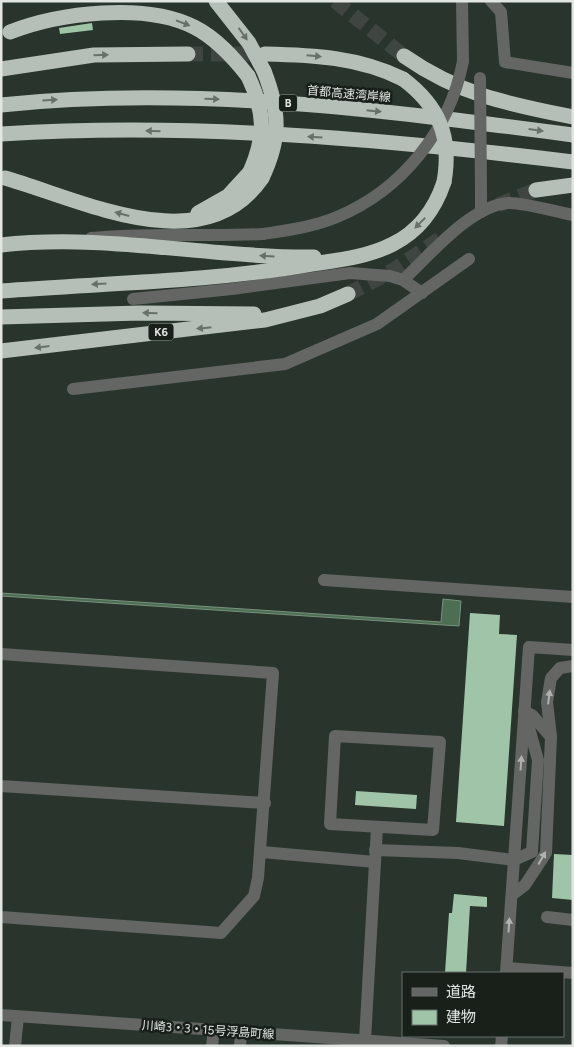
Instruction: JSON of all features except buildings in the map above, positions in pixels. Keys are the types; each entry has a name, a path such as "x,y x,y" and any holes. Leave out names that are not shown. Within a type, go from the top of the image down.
{"highway":[{"path":"5,178 132,217 170,220 193,215 214,205 256,175 271,160 277,128 277,112 264,72 249,43 216,1"},
{"path":"6,33 81,25 136,14 172,19 195,28 223,48 248,76 261,108 262,129 256,175"},
{"path":"1,69 94,55 188,54"},
{"path":"1,291 183,279 293,268 368,254 393,244 420,225 430,213 444,182 447,150 438,116 416,89 403,79 372,65 345,59 265,54"},
{"path":"404,56 446,82 473,94 573,117"},
{"name":"首都高速湾岸線","path":"1,104 124,96 238,99 353,108 573,135"},
{"path":"1,134 120,131 245,133 351,138 462,148 573,162"},
{"path":"536,190 573,185"},
{"path":"5,244 123,244 298,257 368,254"},
{"name":"K6","path":"1,351 247,322 320,306 348,294"},
{"path":"5,317 140,313 270,313 320,306"}],"street":[{"path":"37,243 127,234 230,236 263,234 302,228 336,217 366,202 397,178 425,148 450,109 457,91 463,61 462,1"},
{"path":"491,1 501,12 505,62 573,73"},
{"path":"480,78 481,212"},
{"path":"403,280 465,221 481,212 508,203 573,215"},
{"path":"73,389 285,364 377,324 469,259"},
{"path":"133,299 232,289 350,273 370,273 403,280 422,293"},
{"path":"324,580 573,596"},
{"path":"540,972 506,971 529,647 573,650"},
{"path":"1,654 273,673 262,852 254,896 221,933 1,917"},
{"path":"512,895 525,885 546,853 551,737 547,702 551,678 560,668 573,666"},
{"path":"524,711 532,715 551,737"},
{"path":"335,736 440,742 433,830 377,826 330,824 335,736"},
{"path":"1,786 265,803"},
{"path":"365,1040 377,826"},
{"path":"262,852 375,856 458,852 514,860"},
{"path":"547,917 573,920"},
{"name":"川崎3・3・15号浮島町線","path":"1,1016 444,1046"},
{"path":"15,1046 18,1017"},
{"path":"212,1046 214,1030"},
{"path":"240,1046 241,1032"}],"shaded area":[{"path":"1,1 573,1 573,1046 1,1046"},
{"path":"1,593 441,622 443,599 461,601 459,626 1,596"}],"tunnel":[{"path":"335,1 404,56"},
{"path":"188,54 265,54"},
{"path":"498,205 536,190"},
{"path":"348,294 392,271 444,236"}]}
